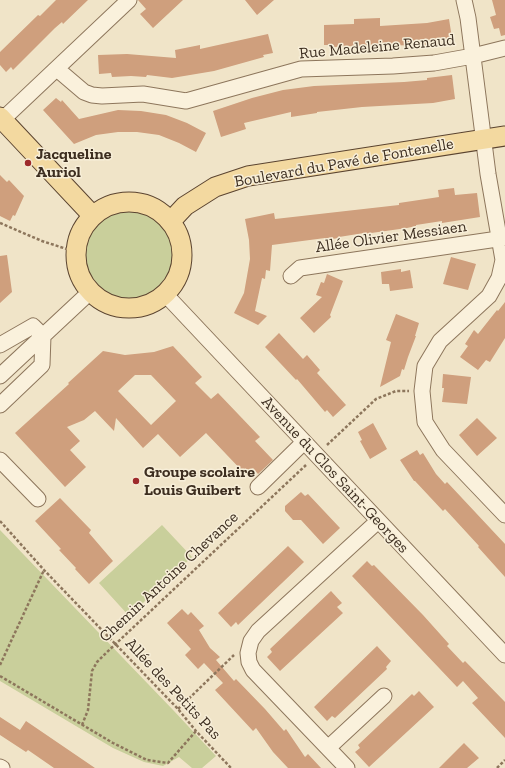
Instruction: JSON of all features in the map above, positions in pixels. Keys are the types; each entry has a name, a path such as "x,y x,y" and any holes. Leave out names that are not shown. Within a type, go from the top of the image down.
{"main road":[{"path":"1,119 93,216"},
{"name":"Boulevard du Pavé de Fontenelle","path":"171,221 185,206 215,187 248,176 505,136"},
{"path":"124,202 142,203 158,210 171,221 179,235 183,251 182,267 176,282 166,295 152,304 136,309 119,308 104,302 90,292 82,280 77,266 76,252 78,238 84,226 93,216 107,206 124,202"}],"street":[{"path":"1,119 57,69 129,0"},
{"path":"464,0 468,18 484,139 502,238 503,260 499,278 489,296 440,341 425,366 422,391 425,422 443,450 505,515"},
{"name":"Rue Madeleine Renaud","path":"57,69 84,92 92,95 143,94 186,101 301,69 434,63 473,56 505,48"},
{"name":"Allée Olivier Messiaen","path":"291,276 300,268 502,238"},
{"path":"0,376 90,292"},
{"name":"Avenue du Clos Saint-Georges","path":"166,295 505,655"},
{"path":"0,345 33,326 43,336 42,365 0,405"},
{"path":"258,487 304,442"},
{"path":"0,460 38,499"},
{"path":"347,768 253,670 249,662 248,653 251,641 258,632 378,521"},
{"path":"328,748 384,696"}],"path":[{"path":"0,223 42,241 76,252"},
{"name":"Chemin Antoine Chevance","path":"82,725 88,710 92,671 98,662 115,644 376,399 396,391 422,391"},
{"name":"Allée des Petits Pas","path":"0,521 44,570 178,709 196,731 231,768"},
{"path":"0,665 44,570"},
{"path":"178,709 236,652 248,653"},
{"path":"0,676 112,743 147,760 168,763"},
{"path":"167,768 168,763 196,731"},
{"path":"496,768 505,760"}],"green space":[{"path":"129,212 146,215 160,225 170,239 173,256 170,273 160,287 146,297 129,300 112,297 98,287 88,273 85,256 88,239 98,225 112,215"},
{"path":"162,525 192,557 129,616 99,583"},
{"path":"0,530 216,756 202,768 192,768 179,757 163,766 144,762 113,748 0,681"}],"building":[{"path":"56,0 88,0 63,24 62,22 55,28 13,70 11,67 6,72 0,65 0,52 38,15 40,16"},
{"path":"138,0 183,0 153,28 140,14 146,9"},
{"path":"245,0 274,0 257,15"},
{"path":"492,0 505,0 505,35 501,36 499,28 494,29 490,17 496,15"},
{"path":"380,18 380,26 427,23 449,19 452,38 441,40 441,44 425,45 334,47 334,45 324,45 324,25 354,24 354,19"},
{"path":"268,34 273,53 214,71 172,78 147,75 146,77 112,77 111,73 99,74 98,55 127,54 176,58 175,50 200,45 200,49"},
{"path":"452,75 455,99 433,103 362,107 317,112 291,117 291,112 244,123 246,129 221,137 213,111 252,98 283,90 314,86 427,80 427,78"},
{"path":"56,98 61,102 62,100 79,119 118,110 141,111 166,115 187,123 206,133 196,152 159,135 137,132 118,132 96,135 74,144 43,110"},
{"path":"0,175 7,182 9,180 24,196 15,216 13,215 10,221 0,216"},
{"path":"454,188 455,195 477,193 480,217 442,223 442,221 407,228 364,233 325,240 325,238 272,245 270,271 266,270 265,279 262,278 255,311 267,316 258,325 234,313 244,293 250,259 249,240 245,219 274,213 275,219 399,205 399,203 439,197 438,190"},
{"path":"7,255 12,292 0,303 0,256"},
{"path":"451,257 476,264 468,290 443,284"},
{"path":"401,269 401,272 410,270 413,288 390,291 389,284 382,284 381,272"},
{"path":"327,274 343,281 330,315 331,317 314,333 300,318 322,297 316,295 321,282 324,283"},
{"path":"505,302 505,338 490,362 486,360 478,370 460,357 468,346 465,344 474,330 478,334"},
{"path":"396,314 419,323 404,370 402,369 400,376 380,387 391,342 386,340"},
{"path":"279,333 303,359 307,355 320,370 317,373 346,405 333,417 327,410 325,412 297,379 296,380 265,347"},
{"path":"173,346 202,377 195,383 211,399 218,393 260,437 255,441 273,460 258,474 253,468 246,475 206,433 180,457 158,434 143,448 116,418 114,431 95,411 84,420 67,427 80,441 70,450 86,467 65,487 15,433 103,351 125,355 154,352","holes":["135,375 151,375 176,401 151,425 118,391"]},
{"path":"443,374 471,377 467,404 442,402 444,388 442,388"},
{"path":"477,418 497,438 477,456 459,435"},
{"path":"373,423 387,449 370,459 360,441 362,440 358,432"},
{"path":"417,450 420,455 423,453 436,474 445,484 447,482 505,544 505,577 445,509 443,511 414,481 400,460"},
{"path":"301,492 305,496 308,494 340,528 323,544 301,520 293,520 285,511 285,506"},
{"path":"60,498 91,530 89,533 113,561 89,584 59,550 61,549 35,521"},
{"path":"288,546 304,562 238,625 236,622 231,627 218,613"},
{"path":"367,561 372,566 374,565 423,615 449,644 447,646 463,663 465,661 505,702 505,738 472,703 478,698 463,681 457,687 352,576"},
{"path":"331,591 342,603 337,607 343,613 280,671 267,657 272,652 270,649"},
{"path":"182,609 188,615 191,612 204,626 199,630 210,648 220,657 216,660 234,681 236,679 284,731 286,729 305,757 308,754 321,768 288,768 273,752 256,728 253,731 215,690 223,683 204,663 198,669 185,655 191,649 167,623"},
{"path":"377,646 391,661 386,667 387,669 335,718 332,716 327,721 314,707"},
{"path":"419,691 434,707 369,767 355,752 360,748 358,745 412,694 414,696"},
{"path":"0,717 20,730 26,721 95,768 54,768 28,750 26,752 0,735"},
{"path":"464,743 479,758 467,768 439,768"}],"place":[{"name":"Jacqueline Auriol","path":"28,163"},
{"name":"Groupe scolaire Louis Guibert","path":"136,481"}]}
